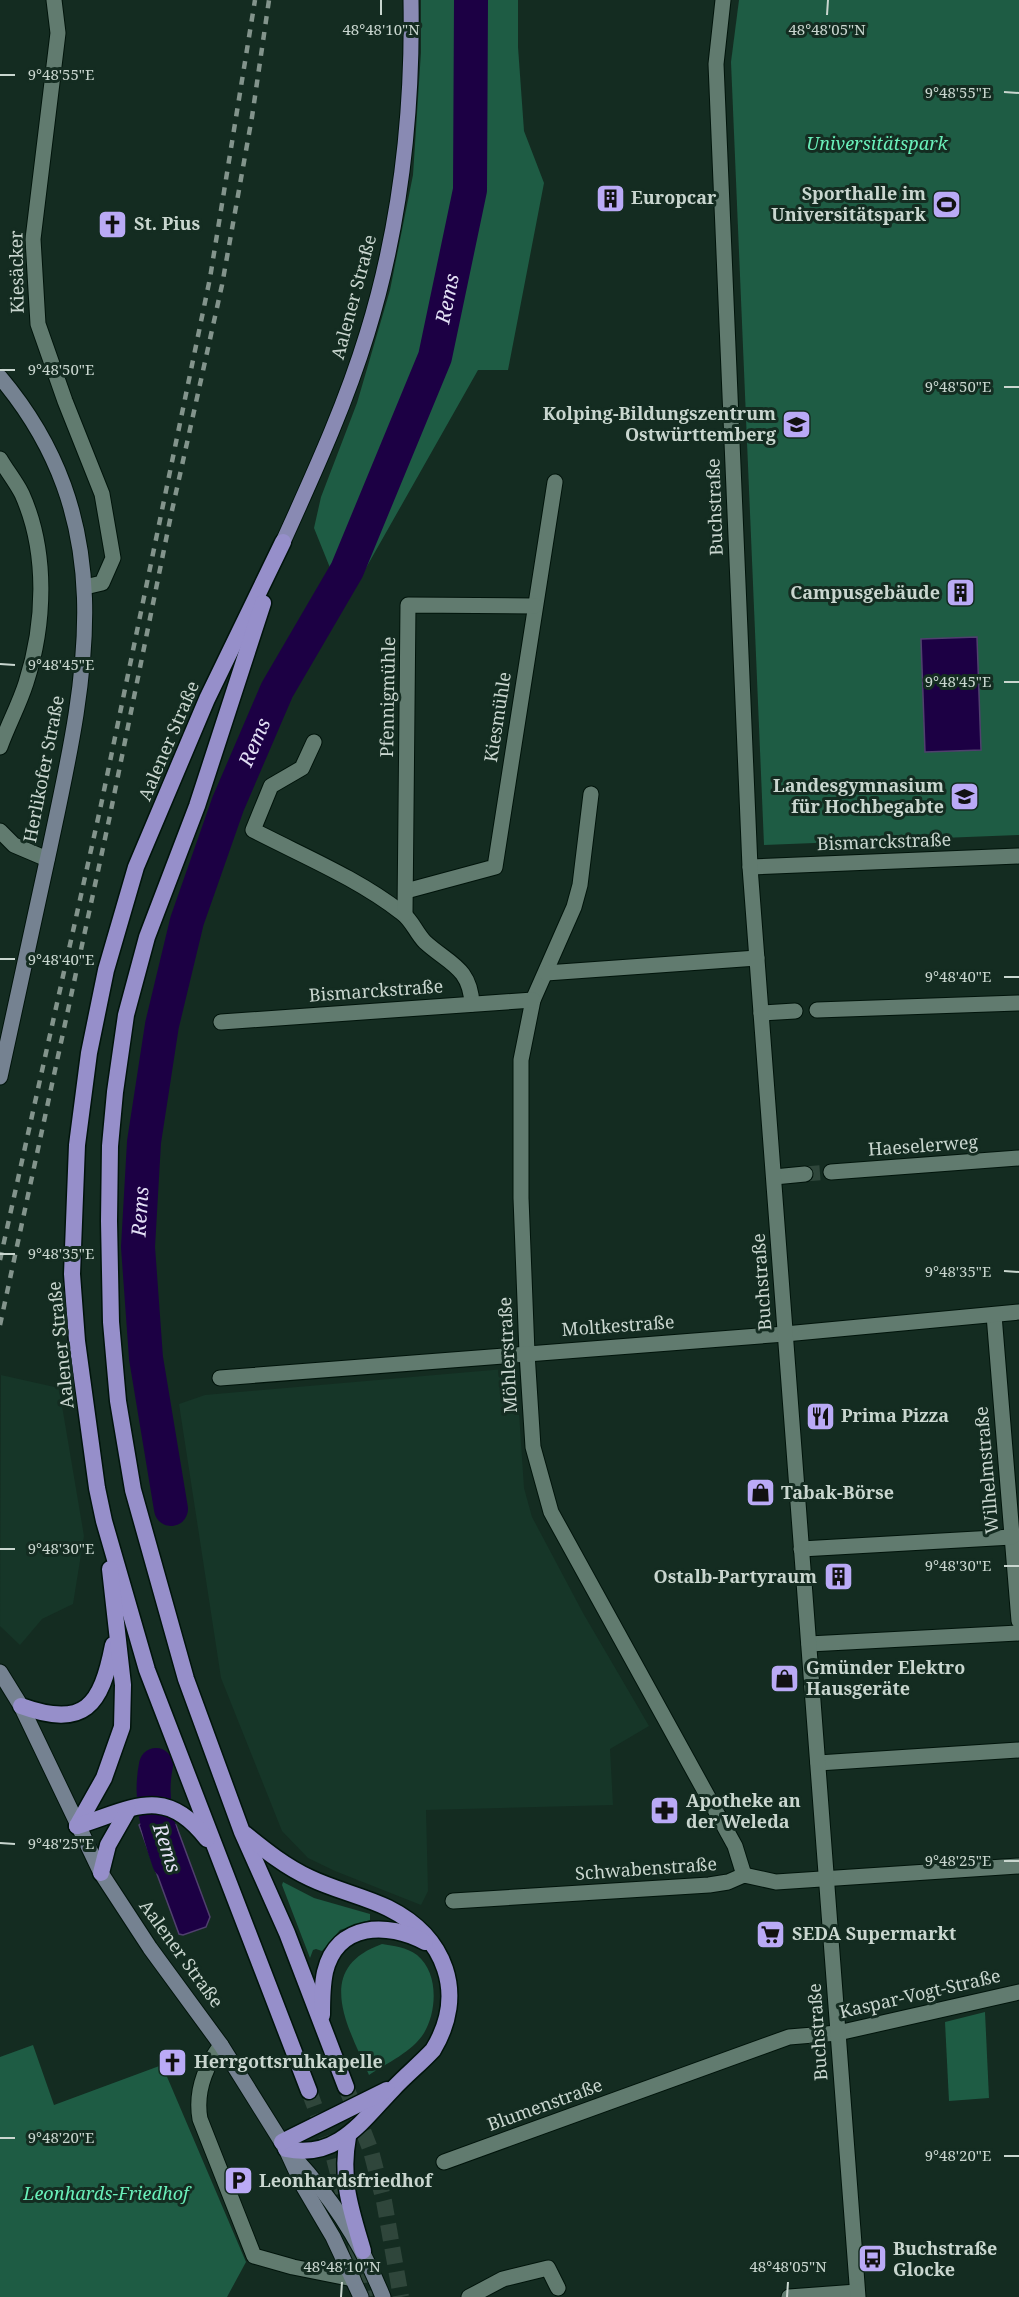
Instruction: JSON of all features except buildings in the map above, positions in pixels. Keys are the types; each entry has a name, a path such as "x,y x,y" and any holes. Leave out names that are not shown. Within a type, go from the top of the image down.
{"highway":[{"name":"Aalener Straße","path":"104,1521 97,1488 77,1341 72,1274 77,1145 89,1053 106,970 136,867 207,699 283,542"},
{"path":"283,542 197,806 147,937 126,1015 110,1146 111,1322 118,1401 133,1490 186,1679 242,1832 287,1933 346,2087"},
{"path":"77,1826 104,1778 122,1727 123,1685 104,1521"},
{"path":"104,1521 147,1670 309,2091"},
{"path":"21,1706 44,1714 65,1716 87,1707 104,1685 117,1626"},
{"path":"77,1826 128,1810 152,1805 165,1806 175,1809 196,1825 215,1850"},
{"path":"100,1873 108,1845 128,1810"},
{"path":"242,1832 288,1867 312,1880 387,1908 405,1918 433,1946 447,1974 450,2002 448,2018 433,2050 416,2069 396,2086 348,2137 322,2149 298,2151 284,2146"},
{"path":"322,2024 325,1970 341,1944 351,1936 364,1930 378,1928 414,1936 433,1946"},
{"path":"284,2146 396,2086"},
{"path":"348,2137 344,2172 346,2191 363,2251"}],"main road":[{"name":"Aalener Straße","path":"283,542 330,438 381,286 404,150 410,89 411,0"},
{"name":"Herlikofer Straße","path":"0,377 38,427 59,469 79,543 85,587 84,660 72,743 0,1077"},
{"path":"0,1672 21,1706"},
{"name":"Aalener Straße","path":"21,1706 100,1873 150,1948 221,2045 284,2146"},
{"path":"284,2146 321,2186 363,2251 383,2297"},
{"path":"284,2146 303,2186 333,2237 361,2297"}],"street":[{"name":"Kiesäcker","path":"54,0 58,33 33,239 38,324 65,401 102,494 113,558 102,583 85,587"},
{"name":"Buchstraße","path":"723,0 716,64 750,867 857,2295"},
{"path":"0,459 22,494 37,543 41,601 36,643 26,683 0,747"},
{"name":"Kiesmühle","path":"406,891 495,867 555,482"},
{"name":"Pfennigmühle","path":"405,914 408,605 534,606"},
{"path":"314,742 302,768 272,786 253,830 361,885 405,914 423,940 467,977 472,990 472,1004"},
{"name":"Möhlerstraße","path":"591,794 580,885 574,907 533,1000 521,1060 521,1198 533,1447 551,1512 735,1846 744,1875"},
{"path":"0,831 14,844 47,859"},
{"name":"Bismarckstraße","path":"750,867 1019,856"},
{"path":"546,973 757,958"},
{"name":"Bismarckstraße","path":"221,1022 533,1000"},
{"path":"817,1010 1019,1003"},
{"path":"761,1013 795,1011"},
{"name":"Haeselerweg","path":"831,1172 1019,1158"},
{"path":"774,1176 805,1174"},
{"name":"Moltkestraße","path":"220,1378 785,1334 1019,1312"},
{"name":"Wilhelmstraße","path":"994,1315 1019,1621"},
{"path":"801,1549 1012,1537"},
{"path":"809,1644 1019,1633"},
{"path":"818,1763 1019,1750"},
{"name":"Schwabenstraße","path":"453,1901 710,1886 744,1875 776,1882 1019,1866"},
{"name":"Kaspar-Vogt-Straße","path":"658,2084 789,2037 838,2033 1019,1992"},
{"path":"221,2045 205,2069 198,2100 200,2119 254,2256 293,2267 353,2279"},
{"name":"Blumenstraße","path":"444,2162 658,2084"},
{"path":"469,2297 503,2279 548,2268 558,2288"},
{"path":"789,2297 857,2295"}],"shaded area":[{"path":"516,1368 524,1488 532,1517 583,1613 649,1726 610,1749 613,1805 426,1810 428,1891 421,1905 308,1858 282,1831 221,1678 179,1404 205,1395"},
{"path":"1,1375 59,1388 84,1536 73,1604 42,1619 20,1645 0,1626"}],"green space":[{"path":"421,0 518,0 518,47 524,131 544,183 508,370 478,370 345,605 314,528 321,497 357,403 390,290 413,175 421,52"},
{"name":"Universitätspark","path":"739,0 1019,0 1019,835 764,845 731,62"},
{"path":"283,1882 314,1898 370,1914 370,1920 340,1930 322,1951 313,1950 310,1958 282,1885"},
{"path":"382,1944 409,1950 424,1963 432,1982 433,2003 428,2024 419,2040 369,2075 346,2019 342,2001 342,1984 348,1968 361,1955"},
{"path":"985,2012 989,2098 949,2101 945,2022"},
{"name":"Leonhards-Friedhof","path":"33,2045 54,2105 162,2065 246,2262 227,2297 0,2297 0,2057"}],"water":[{"path":"977,637 981,750 925,752 921,639"},
{"path":"161,1818 176,1825 210,1917 206,1927 183,1935 179,1934 139,1825 147,1819"}],"waterway":[{"name":"Rems","path":"171,1509 146,1358 138,1247 144,1142 162,1025 187,921 228,804 277,690 347,570 435,357 470,190 471,0"},
{"name":"Rems","path":"156,1765 154,1802 161,1838 169,1862"}],"tunnel":[{"path":"805,1174 831,1172"},
{"path":"346,2087 371,2151 384,2201 401,2297"},
{"path":"309,2091 334,2158 343,2193"},
{"path":"356,2244 365,2297"}],"railway":[{"path":"0,1260 101,805 210,278 255,0"},
{"path":"0,1325 109,820 171,515 222,285 252,117 269,0"}],"place":[{"name":"Europcar","path":"610,198"},
{"name":"Sporthalle im Universitätspark","path":"947,204"},
{"name":"St. Pius","path":"113,224"},
{"name":"Kolping-Bildungszentrum Ostwürttemberg","path":"797,424"},
{"name":"Campusgebäude","path":"961,593"},
{"name":"Landesgymnasium für Hochbegabte","path":"965,796"},
{"name":"Prima Pizza","path":"820,1416"},
{"name":"Tabak-Börse","path":"760,1493"},
{"name":"Ostalb-Partyraum","path":"838,1577"},
{"name":"Gmünder Elektro Hausgeräte","path":"785,1678"},
{"name":"Apotheke an der Weleda","path":"665,1811"},
{"name":"SEDA Supermarkt","path":"771,1934"},
{"name":"Herrgottsruhkapelle","path":"173,2062"},
{"name":"Leonhardsfriedhof","path":"238,2181"},
{"name":"Buchstraße Glocke","path":"872,2259"}]}
